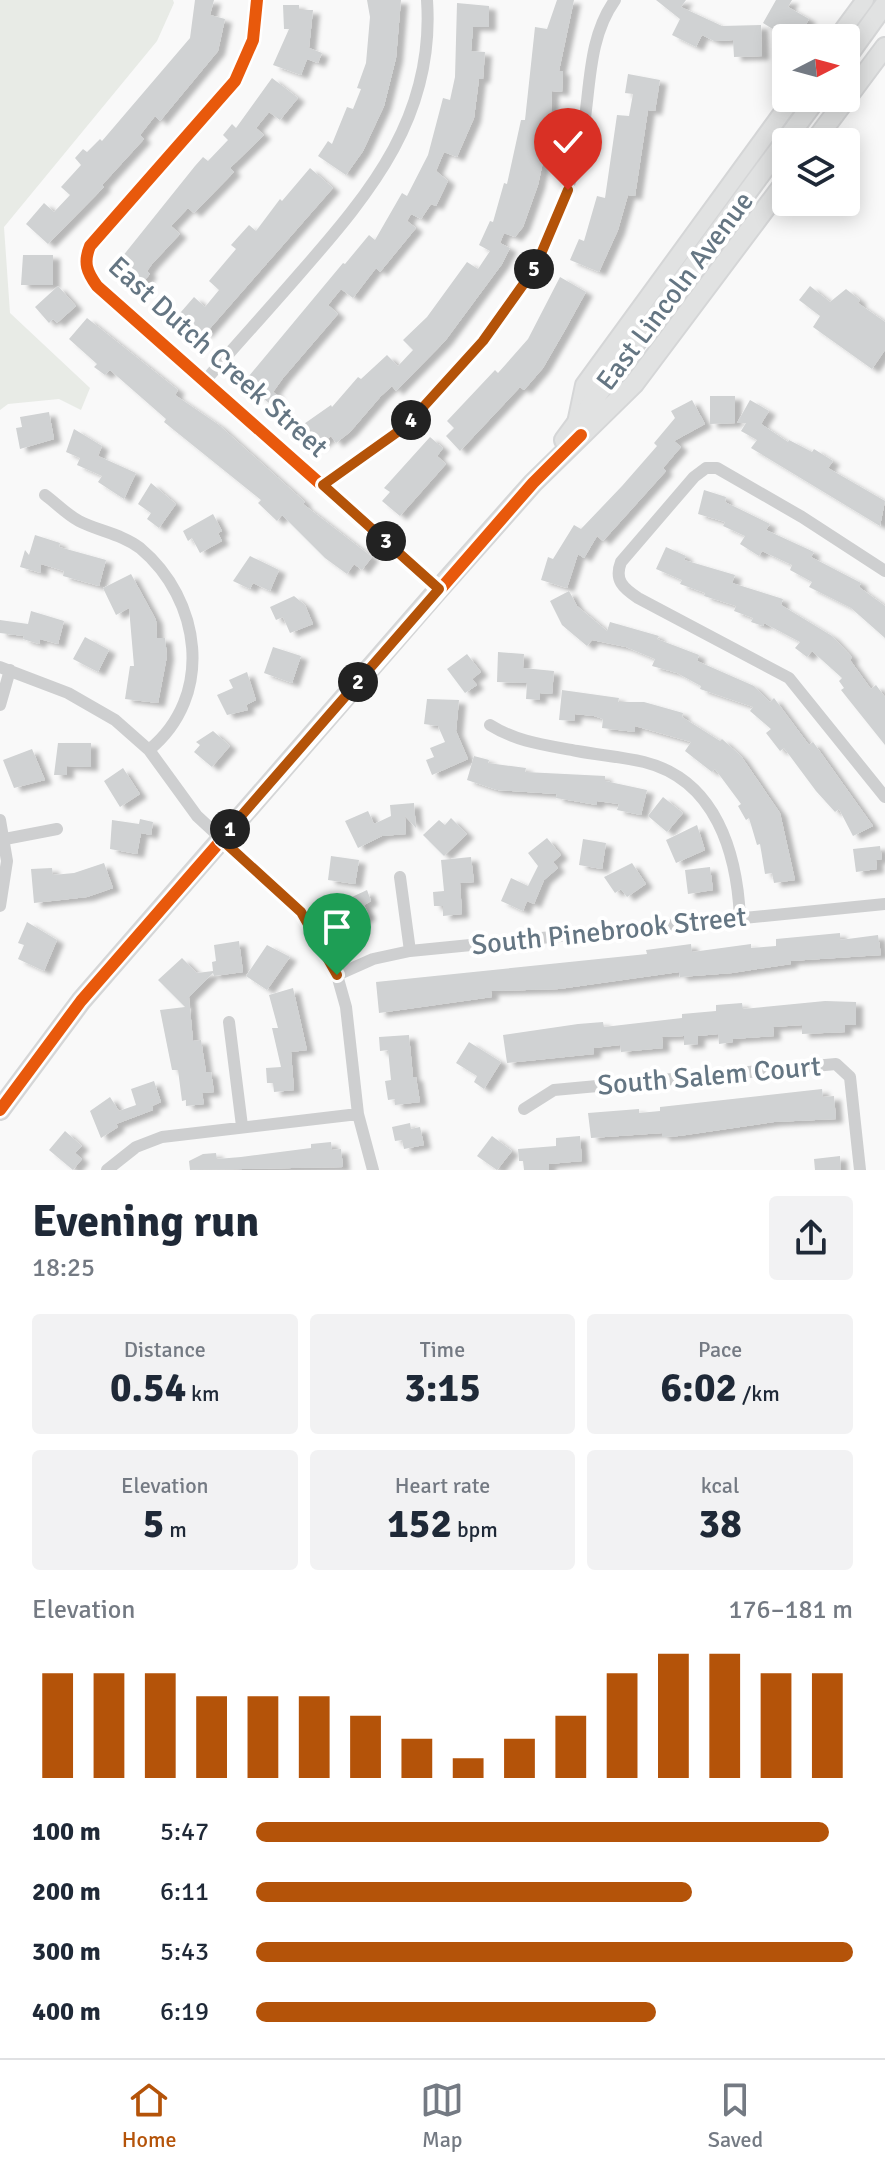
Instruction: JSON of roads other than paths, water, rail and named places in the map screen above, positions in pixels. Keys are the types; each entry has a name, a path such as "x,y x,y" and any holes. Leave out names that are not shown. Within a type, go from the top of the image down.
{"main road":[{"path":"847,24 865,0"},
{"path":"860,39 885,4"},
{"path":"824,128 885,47"},
{"path":"576,423 584,385 783,112"},
{"name":"East Lincoln Avenue","path":"533,483 807,112"},
{"name":"East Lincoln Avenue","path":"0,1110 81,1001 439,589 533,483 634,384 772,200"},
{"path":"708,288 701,283 702,275 732,233 740,204"}],"street":[{"name":"East Dutch Creek Street","path":"257,0 256,21 245,62 235,81 90,246 85,257 87,271 97,286 439,589"},
{"path":"204,382 352,215 388,163 414,105 422,74 427,43 427,0"},
{"path":"323,485 406,426 483,341 535,268 568,190 586,116 596,36 615,0"},
{"path":"885,571 717,468 706,468 694,477 621,562 618,579 624,589 789,678 885,797"},
{"path":"45,495 75,519 138,547 164,572 183,601 192,640 192,677 173,727 149,750"},
{"path":"0,705 5,669 91,705 149,750 180,797 301,912 337,975 346,1007 358,1114 373,1170"},
{"path":"490,725 513,740 646,763 684,782 702,797 727,840 735,862 740,918"},
{"path":"0,820 5,839 6,873 0,906"},
{"path":"5,839 57,829"},
{"path":"400,877 410,951"},
{"name":"South Pinebrook Street","path":"337,975 373,959 410,951 885,904"},
{"path":"229,1022 242,1126"},
{"name":"South Salem Court","path":"524,1109 554,1090 836,1064 850,1077 860,1170"},
{"path":"107,1170 136,1147 162,1137 358,1114"}]}
